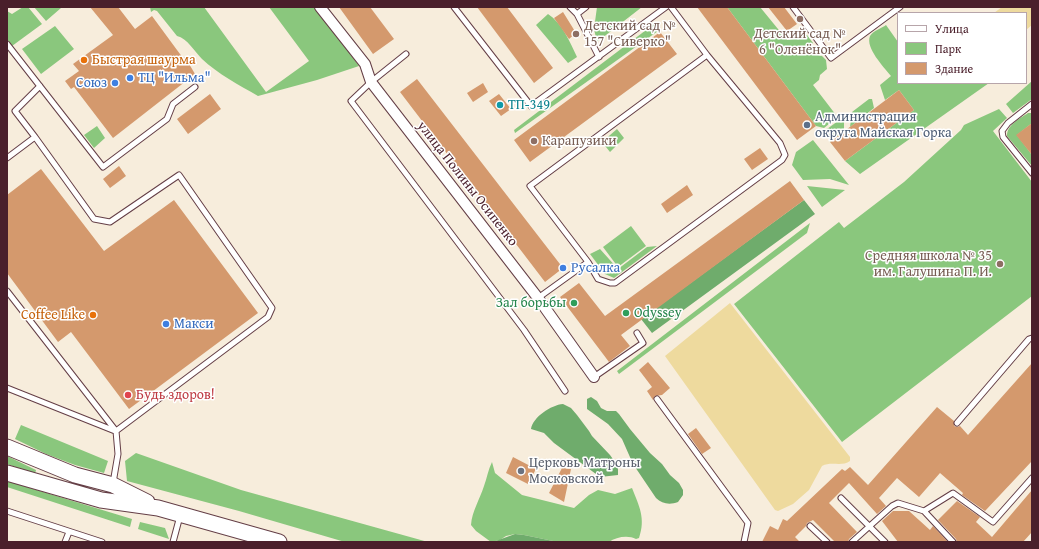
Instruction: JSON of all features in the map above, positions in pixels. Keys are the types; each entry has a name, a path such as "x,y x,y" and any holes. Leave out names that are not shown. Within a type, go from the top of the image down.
{"main road":[{"path":"7,447 75,475 113,485 158,508"},
{"path":"7,473 101,500 158,508 279,542"}],"street":[{"name":"улица Полины Осипенко","path":"320,7 365,64 370,82 538,298 594,377"}],"lane":[{"path":"454,7 531,106 666,7"},
{"path":"570,7 577,14 599,57"},
{"path":"577,14 586,7"},
{"path":"671,7 707,55 780,143 785,155 782,160 616,283 610,283 598,279 588,262 530,186 707,55"},
{"path":"793,7 831,58 900,7"},
{"path":"7,44 103,167 167,119 173,104 195,87"},
{"path":"406,54 370,82 351,101 524,330 565,391"},
{"path":"40,86 15,111 94,219 110,222 179,175 272,308 268,317 116,431"},
{"path":"1032,104 1005,126 1002,132 1003,137 1032,173"},
{"path":"7,158 35,137"},
{"path":"538,298 588,262"},
{"path":"7,291 116,431 118,454 113,485"},
{"path":"594,377 643,343 637,333"},
{"path":"957,423 1029,339 1032,338"},
{"path":"7,388 116,431"},
{"path":"657,399 748,523 744,542"},
{"path":"924,511 953,493 993,522 1032,478"},
{"path":"841,498 885,542"},
{"path":"852,542 868,526 892,506 898,503 924,511 953,542"},
{"path":"7,511 102,542"},
{"path":"173,542 181,515"},
{"path":"810,526 827,542"},
{"path":"65,542 69,532"}],"green space":[{"path":"23,7 28,7 42,24 12,46 7,39 7,11 12,14"},
{"path":"34,7 60,7 61,8 46,21"},
{"path":"150,7 204,7 266,92 309,61 269,7 316,7 359,66 317,80 258,96 215,70 202,59 184,39 177,36 157,11 154,10 151,12"},
{"path":"597,7 642,7 597,42 594,29"},
{"path":"727,7 760,7 787,40 801,38 807,35 813,43 807,48 809,53 822,56 826,60 827,69 820,75 819,80 813,85 836,115 834,120 824,128 816,126"},
{"path":"548,14 557,22 577,57 568,63 536,25"},
{"path":"654,24 658,31 515,133 514,130"},
{"path":"886,25 897,41 897,84 988,84 860,174 845,161 914,110 899,90 885,100 880,85 891,76 876,57 870,46 870,36 875,31"},
{"path":"55,26 74,49 41,74 22,49"},
{"path":"1032,81 1032,99 1013,113 1006,104"},
{"path":"869,99 872,99 874,108 850,127 852,112"},
{"path":"999,109 1007,118 993,131 1032,182 1032,296 842,442 734,304 839,222 844,228 904,182 961,130 964,125"},
{"path":"1028,113 1032,113 1032,123 1017,135 1032,155 1032,166 1007,136 1011,125"},
{"path":"838,121 844,121 844,131 830,142 827,129"},
{"path":"97,126 105,138 94,148 84,135"},
{"path":"617,129 624,138 610,152 602,142"},
{"path":"813,140 849,185 830,179 803,180 792,165 796,152"},
{"path":"807,186 845,190 822,207"},
{"path":"804,200 815,214 652,333 641,319"},
{"path":"810,223 807,233 619,374 617,371"},
{"path":"631,226 646,246 618,267 603,247"},
{"path":"657,246 614,278 605,274 590,254 600,249 618,269 647,247"},
{"path":"591,397 597,401 601,408 607,411 616,411 650,453 679,483 683,490 683,495 678,502 666,503 661,502 656,498 633,464 622,439 608,424 587,409 587,399"},
{"path":"563,404 571,408 592,436 610,455 618,466 618,475 600,477 554,443 544,433 531,429 535,420 543,412"},
{"path":"21,425 108,461 104,473 75,465 46,454 15,439"},
{"path":"136,453 241,490 428,542 345,542 239,511 127,481 125,461"},
{"path":"7,456 36,470 35,474 7,464"},
{"path":"492,462 495,473 522,495 574,508 589,495 598,490 615,494 632,488 642,518 639,538 622,537 609,542 558,542 515,534 491,542 476,531 471,525 474,510"},
{"path":"7,481 132,519 130,527 7,487"},
{"path":"140,522 165,528 169,539 138,529"},
{"path":"515,534 524,535 558,542 493,542"}],"sand":[{"path":"1002,7 1032,7 1032,25 1027,29 1027,12 995,12"},
{"path":"730,303 850,457 850,461 844,464 829,464 822,466 809,490 793,504 778,511 775,510 665,356"}],"building":[{"name":"ТЦ \"Ильма\"","path":"90,7 118,7 135,29 152,16 183,58 185,57 195,74 113,138 74,87 71,89 65,81 79,71 73,64 113,35"},
{"path":"339,7 370,7 394,39 373,54"},
{"path":"477,7 507,7 553,68 534,83"},
{"path":"697,7 727,7 816,126 797,140"},
{"path":"768,7 784,7 797,24 787,31"},
{"path":"563,12 576,33 569,39 554,18"},
{"path":"660,32 677,54 530,162 514,140"},
{"path":"417,79 563,268 545,282 400,92"},
{"path":"483,83 488,92 473,102 467,93"},
{"path":"899,90 914,110 845,161 830,142"},
{"path":"210,94 221,109 188,134 177,119"},
{"name":"ТП-349","path":"499,94 511,109 501,116 489,101"},
{"path":"1032,123 1032,155 1016,135"},
{"path":"760,148 768,159 752,170 744,159"},
{"path":"119,166 126,176 110,188 103,179"},
{"path":"41,169 104,251 174,200 258,313 129,409 71,332 58,342 7,273 7,195"},
{"path":"790,181 804,200 621,335 630,346 609,362 560,297 579,283 605,316"},
{"path":"687,185 693,195 667,213 661,204"},
{"path":"648,362 670,388 662,395 655,396 653,400 647,391 652,387 639,370"},
{"path":"1032,363 1032,461 985,511 962,495 963,493 940,473 919,497 897,478 879,498 886,506 877,514 849,483 829,503 857,532 849,539 848,542 835,542 813,520 807,523 795,537 800,542 762,542 770,526 778,530 783,519 787,521 842,469 845,471 850,467 868,485 937,407 954,421 954,426 960,426 968,435"},
{"path":"696,428 711,448 702,454 688,434"},
{"name":"Церковь Матроны Московской","path":"513,457 536,469 528,484 506,473"},
{"path":"562,468 571,469 564,502 549,493"},
{"path":"1032,490 1032,532 1023,542 957,542 956,539 938,520 957,501 980,517 976,522 992,537"},
{"path":"893,511 909,511 930,530 933,526 948,542 898,542 882,521"}],"place":[{"name":"Детский сад № 6 \"Оленёнок\"","path":"800,19"},
{"name":"Детский сад № 157 \"Сиверко\"","path":"576,34"},
{"name":"Быстрая шаурма","path":"84,60"},
{"name":"ТЦ \"Ильма\"","path":"130,78"},
{"name":"Союз","path":"115,83"},
{"name":"ТП-349","path":"500,105"},
{"name":"Администрация округа Майская Горка","path":"807,125"},
{"name":"Карапузики","path":"534,141"},
{"name":"Средняя школа № 35 им. Галушина П. И.","path":"1000,264"},
{"name":"Русалка","path":"563,268"},
{"name":"Зал борьбы","path":"574,303"},
{"name":"Odyssey","path":"626,313"},
{"name":"Coffee Like","path":"93,315"},
{"name":"Макси","path":"166,324"},
{"name":"Будь здоров!","path":"128,395"},
{"name":"Церковь Матроны Московской","path":"521,471"}]}
